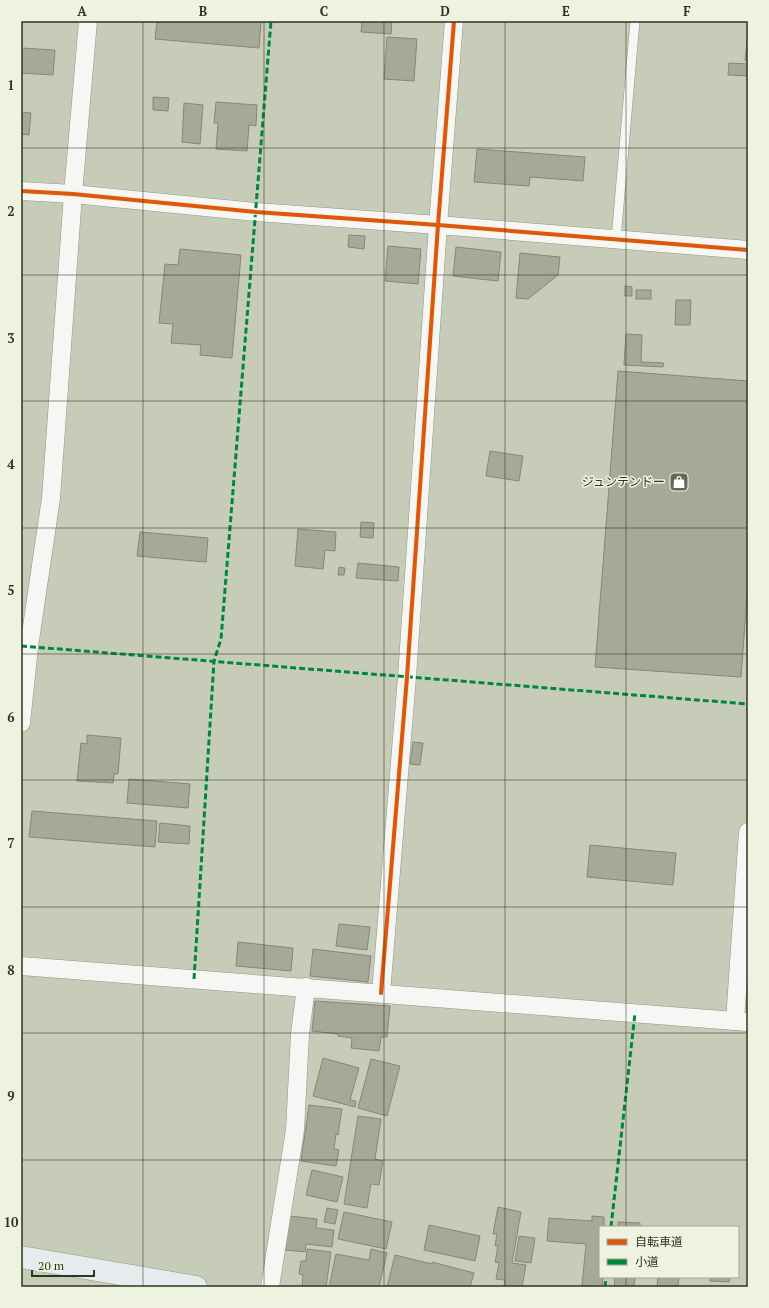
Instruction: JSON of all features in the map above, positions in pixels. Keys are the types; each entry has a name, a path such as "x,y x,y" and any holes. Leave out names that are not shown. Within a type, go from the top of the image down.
{"main road":[{"path":"21,1257 196,1287"}],"street":[{"path":"21,723 29,647 51,498 73,194 88,21"},
{"path":"381,993 407,676 438,224 454,21"},
{"path":"21,191 73,194 256,212 438,224 748,250"},
{"path":"21,966 741,1021 748,832"},
{"path":"270,1287 295,1130 300,1034 306,987"}],"lane":[{"path":"616,239 634,21"}],"building":[{"path":"157,21 261,21 259,48 155,39"},
{"path":"362,21 392,21 391,34 361,32"},
{"path":"748,35 748,61 745,60"},
{"path":"387,37 417,39 414,81 384,79"},
{"path":"21,48 55,50 53,75 21,73"},
{"path":"729,63 748,64 748,76 728,75"},
{"path":"153,97 169,98 168,111 153,110"},
{"path":"216,102 257,105 256,126 249,125 247,151 216,149 218,123 214,123"},
{"path":"184,103 203,105 200,144 182,142"},
{"path":"21,112 31,113 29,135 21,134"},
{"path":"477,149 585,157 583,181 530,177 529,186 474,182"},
{"path":"349,235 365,236 364,249 348,247"},
{"path":"388,246 421,249 418,284 385,281"},
{"path":"456,247 501,252 498,281 453,276"},
{"path":"180,249 241,255 232,358 200,355 201,345 171,343 173,324 159,323 165,264 178,265"},
{"path":"520,253 560,257 558,275 528,299 516,298"},
{"path":"625,286 632,287 632,296 625,296"},
{"path":"636,290 651,290 651,299 636,299"},
{"path":"676,300 691,300 690,325 675,325"},
{"path":"626,334 642,335 641,362 664,363 663,367 624,365"},
{"name":"ジュンテンドー","path":"618,371 748,381 748,583 741,677 595,667"},
{"path":"490,451 523,456 519,481 486,476"},
{"path":"361,522 374,523 373,538 360,537"},
{"path":"298,529 336,532 335,551 325,550 323,569 295,566"},
{"path":"140,532 208,538 206,562 137,556"},
{"path":"358,563 399,567 398,581 356,578"},
{"path":"339,567 345,568 344,575 338,575"},
{"path":"87,735 121,738 118,774 114,774 113,783 77,781 81,743 87,744"},
{"path":"413,742 423,743 420,765 410,764"},
{"path":"129,779 190,784 188,808 127,803"},
{"path":"32,811 157,821 155,847 29,837"},
{"path":"160,823 190,826 189,844 158,842"},
{"path":"590,845 676,853 673,885 587,877"},
{"path":"339,924 370,927 367,950 336,946"},
{"path":"238,942 293,948 291,971 236,966"},
{"path":"313,949 371,956 368,982 310,976"},
{"path":"315,1001 390,1006 387,1037 381,1037 379,1051 351,1048 352,1038 338,1036 338,1034 312,1031"},
{"path":"323,1058 359,1068 350,1100 356,1101 355,1107 313,1096"},
{"path":"371,1059 400,1066 387,1116 358,1108"},
{"path":"309,1105 342,1109 334,1149 339,1150 336,1166 301,1161"},
{"path":"358,1116 381,1119 375,1159 383,1161 379,1185 371,1184 367,1208 344,1204"},
{"path":"312,1170 343,1177 337,1202 306,1195"},
{"path":"498,1207 521,1212 512,1263 526,1265 522,1287 504,1287 505,1280 496,1279 499,1263 495,1262 498,1246 495,1246 497,1234 493,1234"},
{"path":"327,1208 338,1210 335,1224 324,1222"},
{"path":"344,1212 392,1222 386,1249 338,1239"},
{"path":"289,1216 317,1219 316,1228 334,1230 332,1247 306,1244 305,1252 285,1250"},
{"path":"592,1216 604,1217 604,1226 599,1226 599,1278 603,1278 602,1287 582,1286 586,1244 547,1241 549,1218 592,1221"},
{"path":"618,1222 640,1223 640,1226 618,1226"},
{"path":"429,1225 480,1236 475,1261 424,1250"},
{"path":"519,1236 535,1238 531,1263 515,1261"},
{"path":"307,1249 331,1252 326,1287 302,1287 303,1275 299,1274 301,1261 306,1261"},
{"path":"371,1249 387,1253 379,1287 329,1287 336,1254 369,1260"},
{"path":"395,1255 432,1264 432,1262 474,1273 470,1287 387,1287"},
{"path":"615,1278 635,1278 634,1287 614,1287"},
{"path":"658,1278 679,1278 678,1286 657,1287"},
{"path":"710,1278 730,1278 729,1282 710,1281"}],"marked path":[{"path":"194,979 214,661 221,639 271,21"},
{"path":"21,646 748,704"},
{"path":"611,1226 635,1013"},
{"path":"605,1287 606,1278"}],"cycle path":[{"path":"381,993 407,677 438,225 454,21"},
{"path":"21,191 73,194 256,212 748,250"}],"place":[{"name":"ジュンテンドー","path":"679,482"}]}
